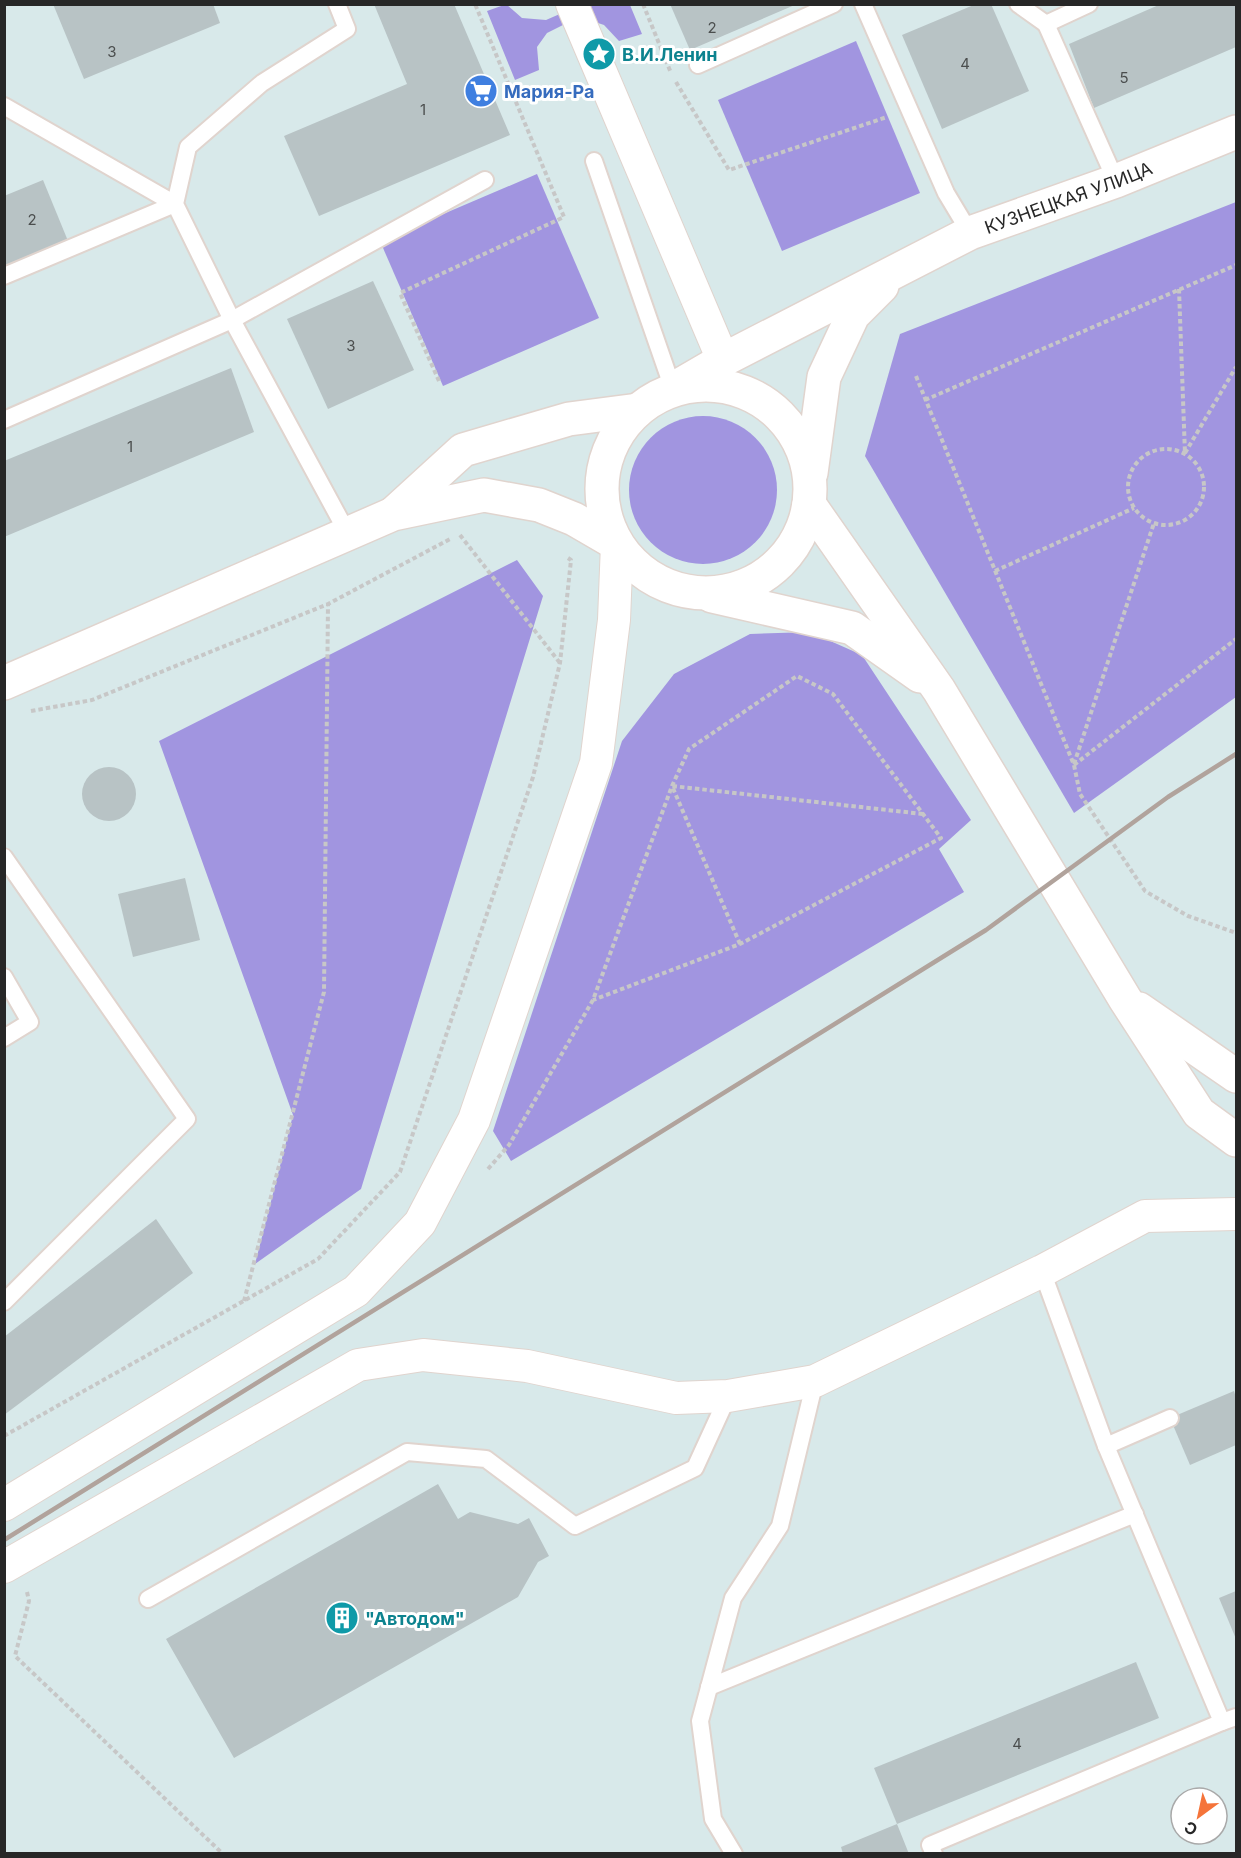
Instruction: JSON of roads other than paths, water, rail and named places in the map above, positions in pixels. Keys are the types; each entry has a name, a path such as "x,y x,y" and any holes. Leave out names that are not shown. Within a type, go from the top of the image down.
{"main road":[{"name":"КУЗНЕЦКАЯ УЛИЦА","path":"673,389 723,360 970,233 1116,181 1236,132"},
{"path":"697,592 729,591 758,579 783,560 800,534 810,492 824,377 853,315 902,266"},
{"path":"939,690 852,628 674,588 651,577 617,544 605,517 602,487 606,459 618,432 638,410 654,398 673,389 704,384 735,388 763,401 786,422 802,449 810,492 939,690 1125,999 1199,1113 1236,1140"},
{"path":"393,514 463,450 568,419 638,410"},
{"path":"4,683 393,514 484,495 539,505 574,519 617,544"},
{"path":"1125,999 1236,1076"}],"street":[{"path":"572,4 723,360"},
{"path":"4,1505 356,1292 420,1222 474,1120 596,763 614,620 617,544"},
{"path":"4,1567 358,1365 423,1355 528,1366 676,1398 728,1396 815,1381 1042,1271 1145,1216 1236,1214"}],"lane":[{"path":"176,204 188,147 262,82 347,30 337,4"},
{"path":"698,65 834,4"},
{"path":"863,4 946,193 970,233"},
{"path":"1018,4 1046,24 1116,181"},
{"path":"1046,24 1089,4"},
{"path":"4,106 176,204 232,320 348,534"},
{"path":"594,161 673,389"},
{"path":"4,420 232,320 485,180"},
{"path":"4,276 176,204"},
{"path":"4,857 187,1119 4,1302"},
{"path":"4,977 30,1022 4,1038"},
{"path":"934,1854 930,1845 1229,1720 1106,1446 1042,1271"},
{"path":"734,1854 713,1819 700,1721 733,1599 780,1526 815,1381"},
{"path":"148,1599 406,1452 486,1459 575,1526 695,1468 728,1396"},
{"path":"1106,1446 1170,1418"},
{"path":"709,1687 1135,1514"},
{"path":"719,1854 721,1831"}],"railway":[{"path":"4,1540 986,930 1168,797 1236,754"}],"place":[{"name":"В.И.Ленин","path":"599,54"},
{"name":"Мария-Ра","path":"481,91"},
{"name":"\"Автодом\"","path":"342,1618"}]}
